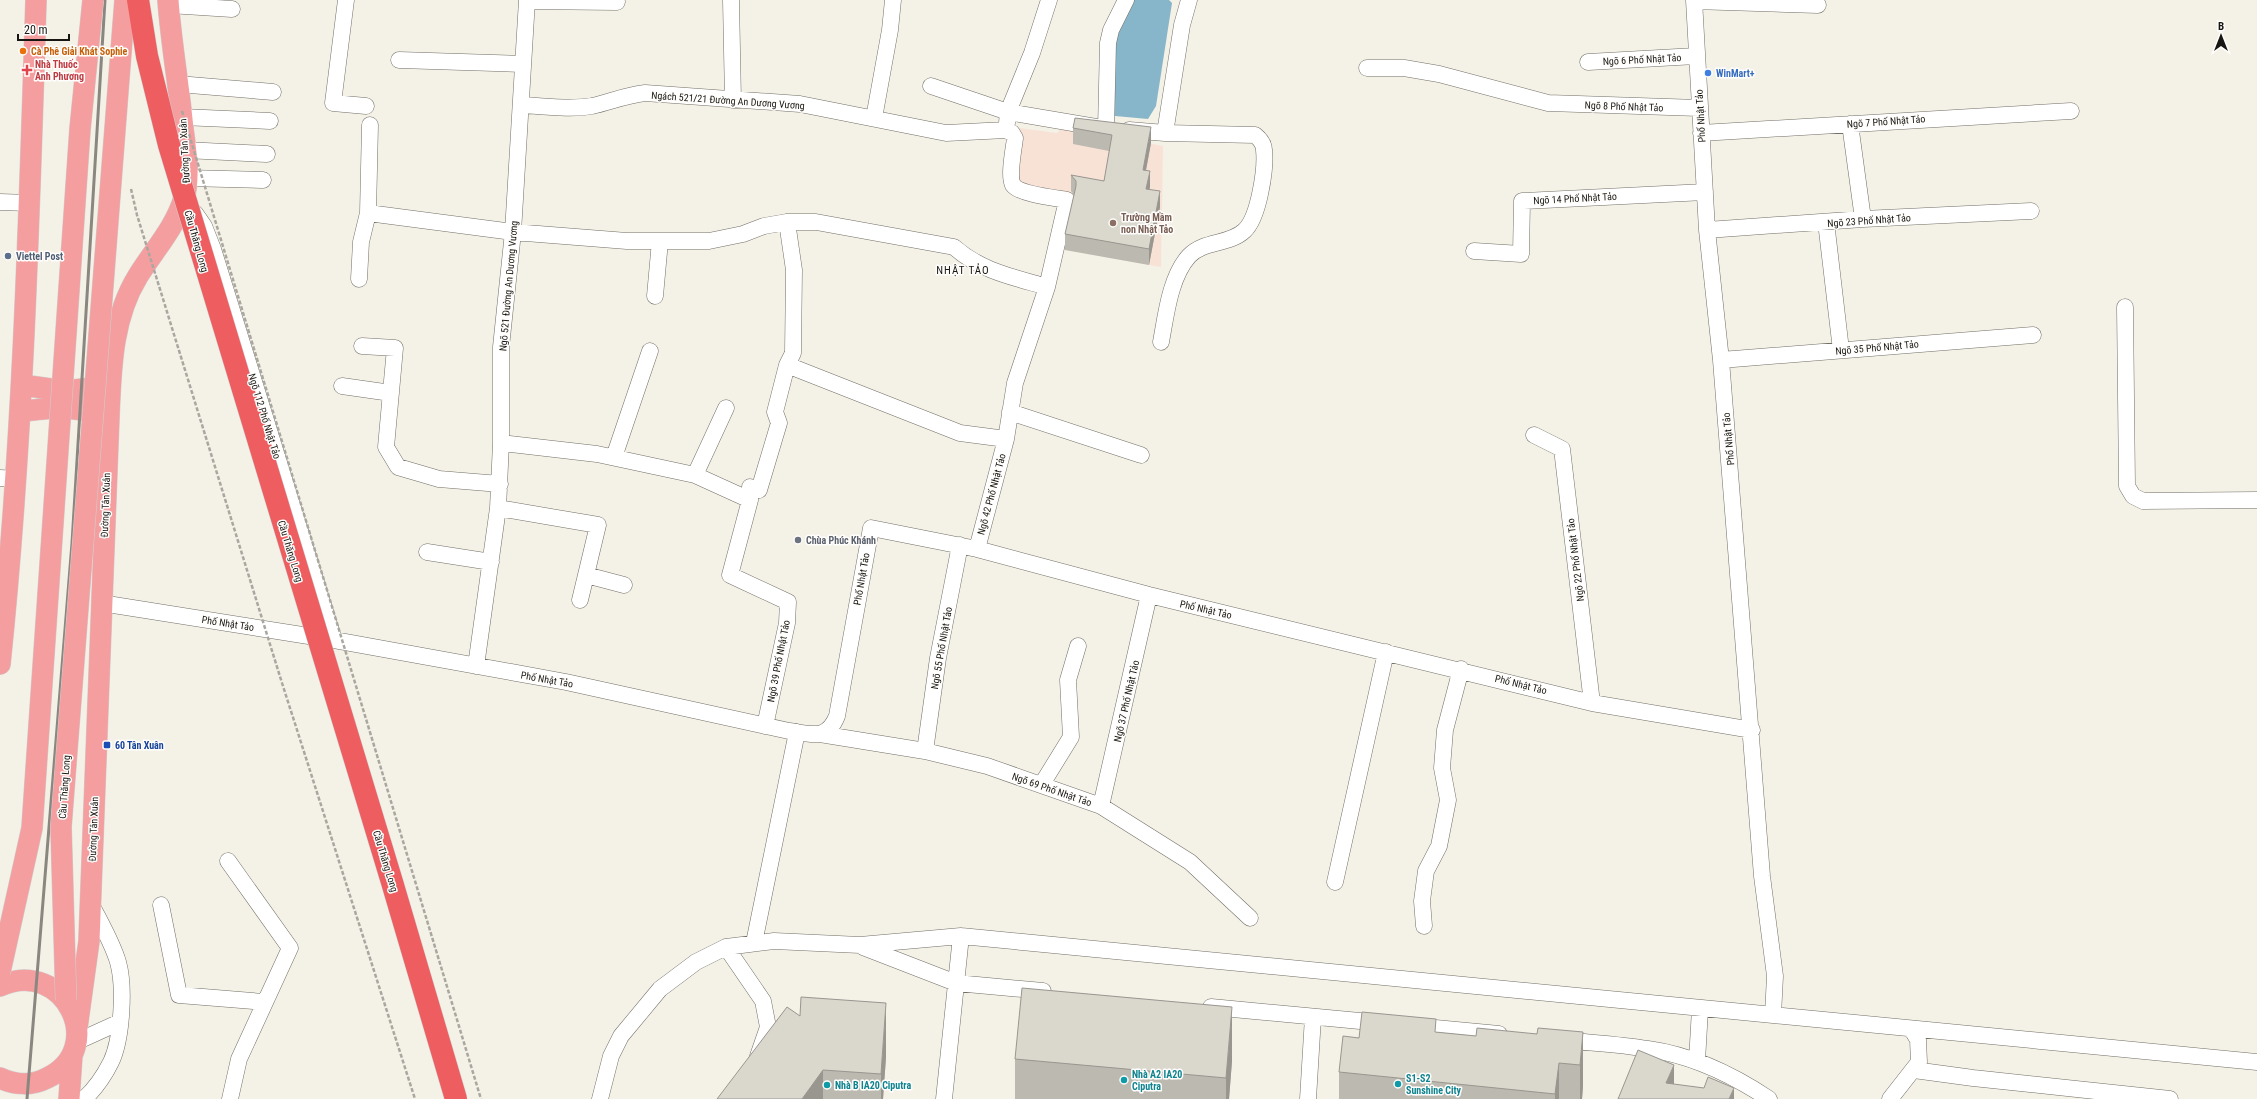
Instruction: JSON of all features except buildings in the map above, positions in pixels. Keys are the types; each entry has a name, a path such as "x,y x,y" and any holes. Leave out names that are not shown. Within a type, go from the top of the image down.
{"highway":[{"name":"Cầu Thăng Long","path":"138,0 147,56 169,145 392,882 456,1099"}],"main road":[{"path":"0,664 6,558 8,478 20,412 22,385 30,203 36,0"},
{"path":"0,972 32,828 80,129 93,0"},
{"name":"Cầu Thăng Long","path":"66,1000 61,827 125,0"},
{"name":"Đường Tân Xuân","path":"69,1099 75,1041 85,978 91,904 110,386 116,332 125,301 138,276 176,221 185,188 186,150 168,3"},
{"path":"22,385 65,391 110,386"},
{"path":"20,412 63,407 82,409 109,416"},
{"path":"0,986 21,980 46,984 66,1000 71,1009 75,1041 64,1066 54,1075 41,1081 28,1084 14,1083 0,1078"}],"street":[{"path":"346,0 334,103 366,106"},
{"path":"527,0 617,2"},
{"name":"Ngõ 521 Đường An Dương Vương","path":"476,666 491,562 500,484 501,347 513,232 527,0"},
{"path":"731,0 733,100"},
{"path":"874,118 890,30 893,0"},
{"path":"1006,130 1008,112 1032,53 1050,0"},
{"path":"1106,129 1108,43 1113,25 1126,0"},
{"path":"1165,133 1182,25 1189,0"},
{"path":"1694,1 1818,5"},
{"name":"Phố Nhật Tảo","path":"101,603 334,640 596,688 765,726 797,732 820,734 828,730 836,716 871,528 960,545 1149,595 1461,669 1592,703 1752,730 1721,360 1707,230 1694,1"},
{"path":"168,3 232,9"},
{"name":"Ngõ 6 Phố Nhật Tảo","path":"1588,62 1696,56"},
{"path":"399,60 523,64"},
{"name":"Ngõ 8 Phố Nhật Tảo","path":"1367,68 1404,68 1439,74 1548,103 1700,108"},
{"path":"178,84 273,92"},
{"path":"931,86 1008,112 1079,125 1106,129 1165,133 1255,135 1261,140 1264,148 1260,193 1253,217 1245,231 1234,238 1200,247 1189,256 1176,280 1161,342"},
{"name":"Ngách 521/21 Đường An Dương Vương","path":"521,105 577,108 592,106 626,95 645,93 800,104 946,133 1006,130"},
{"name":"Ngõ 7 Phố Nhật Tảo","path":"1701,133 2070,111"},
{"path":"182,112 270,121"},
{"path":"1850,124 1863,219"},
{"path":"359,279 361,242 368,213 370,125"},
{"name":"Ngõ 42 Phố Nhật Tảo","path":"976,549 1006,439 1015,383 1047,287 1066,200 1020,190 1013,185 1011,177 1015,138 1012,133 1006,130"},
{"path":"186,150 267,154"},
{"path":"185,188 264,180"},
{"name":"Ngõ 112 Phố Nhật Tảo","path":"185,188 204,226 213,249 334,640"},
{"name":"Ngõ 14 Phố Nhật Tảo","path":"1474,251 1521,254 1522,201 1704,192"},
{"path":"0,202 30,203"},
{"name":"Ngõ 23 Phố Nhật Tảo","path":"1707,230 1863,219 2031,211"},
{"path":"368,213 513,232 627,241 708,241 743,234 764,226 787,222 816,222 954,247 967,258 985,268 1047,287"},
{"name":"Ngõ 39 Phố Nhật Tảo","path":"765,726 787,623 788,602 730,575 750,500 750,487 759,490 779,423 775,412 787,365 793,353 794,270 787,222"},
{"path":"1826,222 1841,350"},
{"path":"655,296 660,241"},
{"path":"2125,307 2127,486 2133,496 2143,501 2257,500"},
{"name":"Ngõ 35 Phố Nhật Tảo","path":"1721,360 2033,335"},
{"path":"362,346 395,348 386,447 398,467 439,479 500,484"},
{"path":"614,457 650,351"},
{"path":"787,365 960,434 1006,439"},
{"path":"342,386 391,393"},
{"path":"696,475 726,408"},
{"path":"1010,412 1141,455"},
{"name":"Ngõ 22 Phố Nhật Tảo","path":"1534,435 1562,449 1592,703"},
{"path":"501,442 614,457 696,475 750,500"},
{"path":"498,508 598,525 580,600"},
{"name":"Ngõ 55 Phố Nhật Tảo","path":"925,751 938,658 960,545"},
{"path":"427,552 491,562"},
{"path":"586,575 624,586"},
{"name":"Ngõ 37 Phố Nhật Tảo","path":"1101,806 1149,595"},
{"path":"1042,784 1071,737 1068,680 1078,646"},
{"path":"1335,882 1386,652"},
{"path":"1424,926 1422,901 1426,871 1439,846 1448,800 1442,768 1445,730 1461,669"},
{"path":"1752,730 1762,876 1775,976 1773,1015"},
{"path":"754,943 797,732"},
{"name":"Ngõ 69 Phố Nhật Tảo","path":"820,734 925,751 987,766 1042,784 1101,806 1190,862 1250,918"},
{"path":"228,861 290,948 239,1058 232,1081 230,1099"},
{"path":"84,1099 96,1088 112,1060 120,1022 121,988 118,962 91,904"},
{"path":"161,905 179,995 264,1002"},
{"path":"944,1099 961,936"},
{"path":"602,1096 611,1056 621,1036 660,989 696,962 726,947 774,941 860,945 961,936 1773,1015 1912,1030 2257,1062"},
{"path":"860,945 956,983 1059,993"},
{"path":"726,947 763,1001 768,1027 756,1061 752,1067"},
{"path":"1194,1005 1516,1036"},
{"path":"1697,1061 1700,1009"},
{"path":"1308,1099 1313,1017"},
{"path":"75,1041 120,1022"},
{"path":"1890,1099 1919,1062 1918,1040 1912,1030"},
{"path":"1547,1039 1649,1049 1697,1061 1750,1086 1769,1099"},
{"path":"1914,1070 1973,1078 2170,1099"}],"path":[{"path":"182,112 481,1099"},
{"path":"130,185 136,215 279,676 415,1099"}],"shaded area":[{"name":"Trường Mầm non Nhật Tảo","path":"1063,127 1163,146 1161,267 1060,249 1070,196 1021,187 1015,176 1019,128 1057,133"}],"water":[{"path":"1132,0 1169,0 1172,3 1156,106 1148,119 1115,116 1110,113 1116,36"}],"railway":[{"path":"27,1099 72,543 105,0"}],"place":[{"name":"Cà Phê Giải Khát Sophie","path":"23,51"},
{"name":"Nhà Thuốc Anh Phương","path":"27,70"},
{"name":"WinMart+","path":"1708,73"},
{"name":"Trường Mầm non Nhật Tảo","path":"1113,223"},
{"name":"Viettel Post","path":"8,256"},
{"name":"Chùa Phúc Khánh","path":"798,540"},
{"name":"60 Tân Xuân","path":"107,745"},
{"name":"Nhà A2 IA20 Ciputra","path":"1124,1080"},
{"name":"S1-S2 Sunshine City","path":"1398,1084"},
{"name":"Nhà B IA20 Ciputra","path":"827,1085"}],"district":[{"name":"NHẬT TẢO","path":"963,270"}]}
